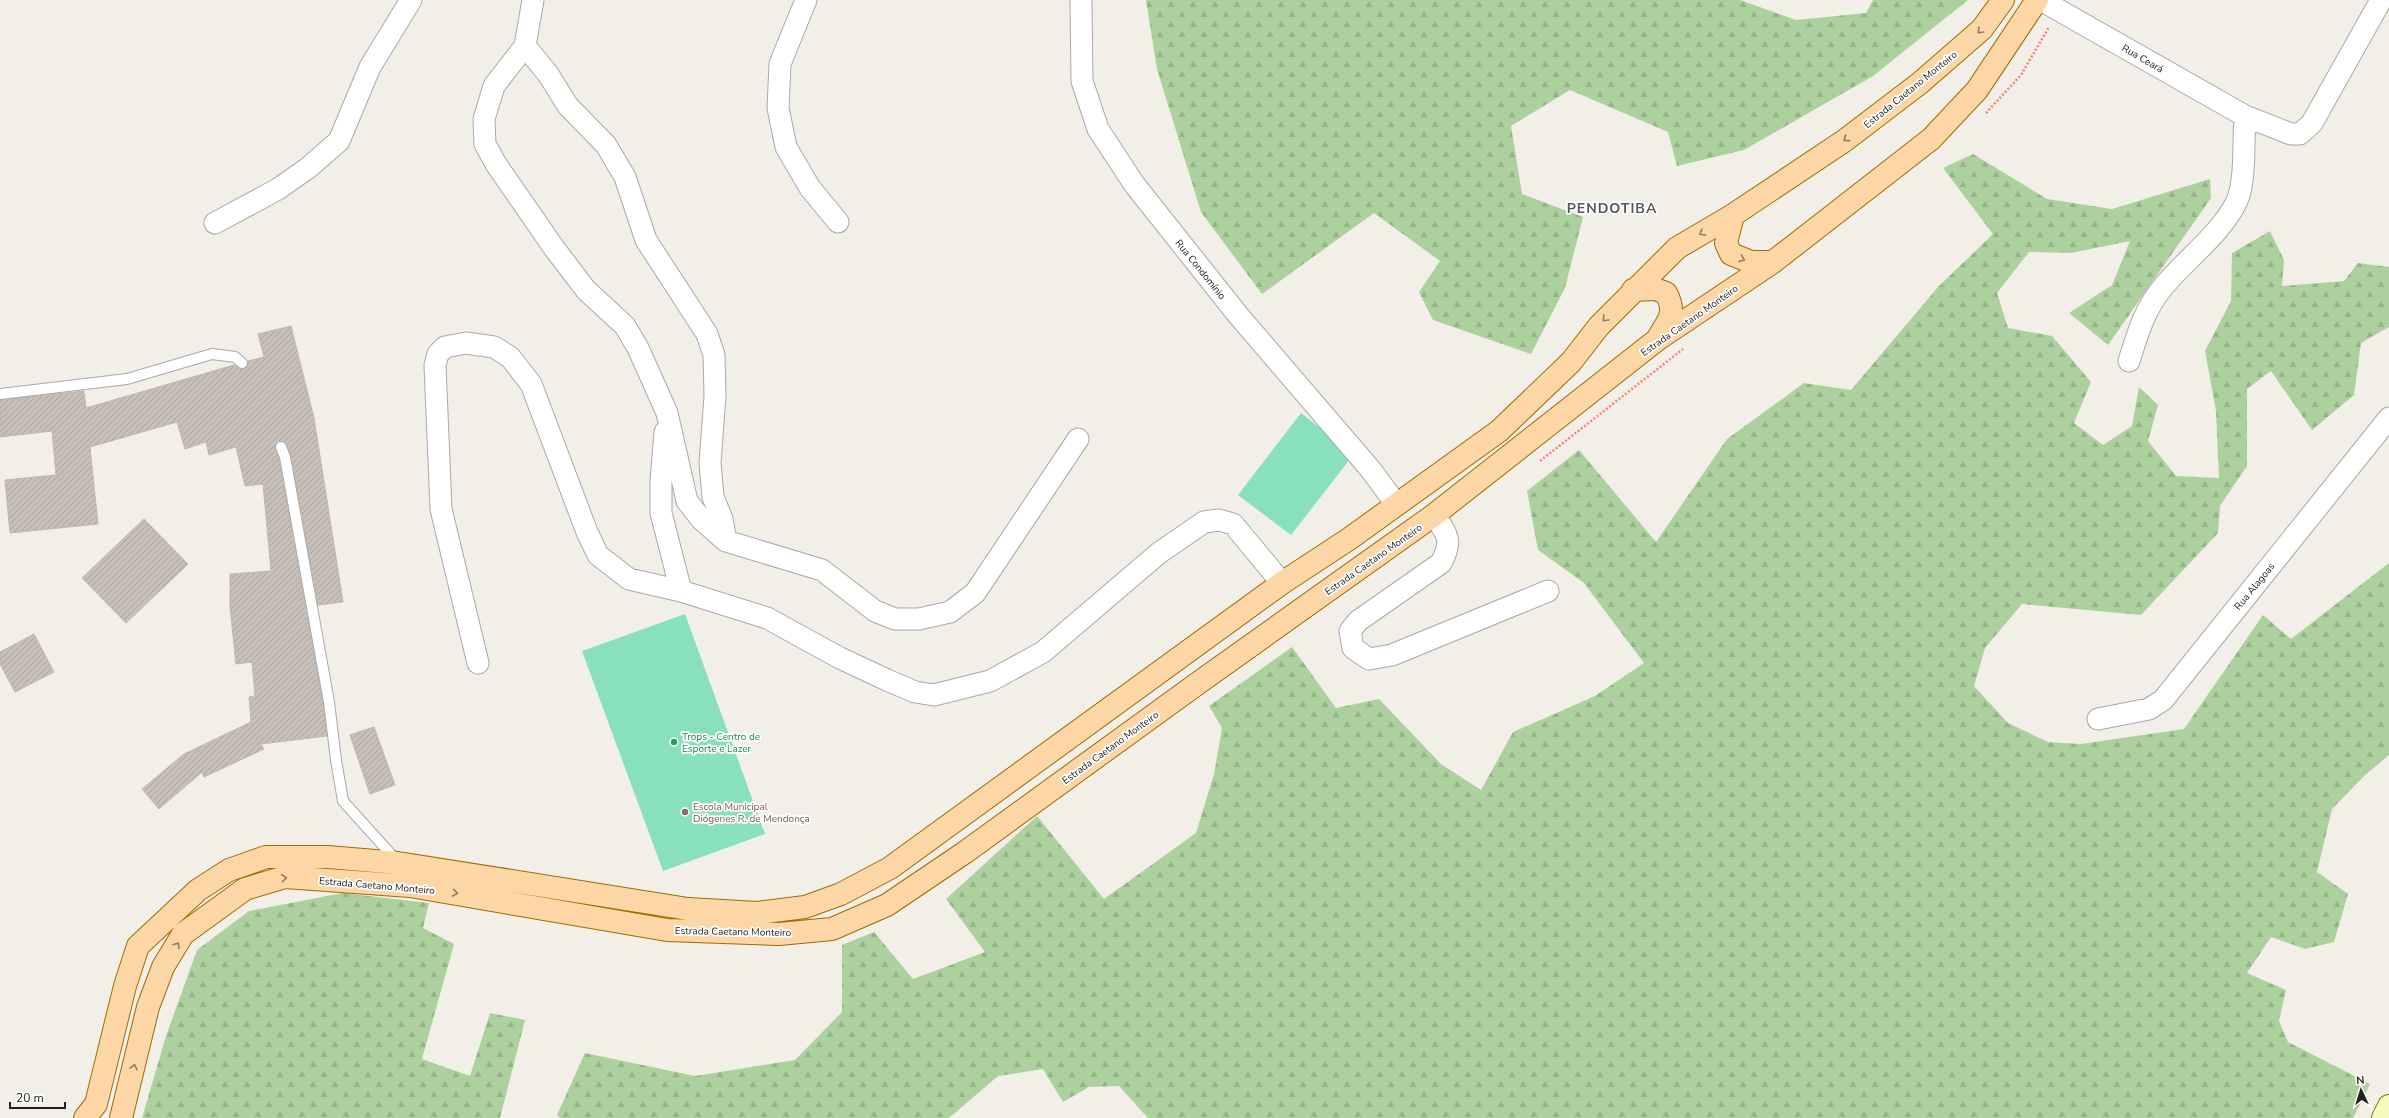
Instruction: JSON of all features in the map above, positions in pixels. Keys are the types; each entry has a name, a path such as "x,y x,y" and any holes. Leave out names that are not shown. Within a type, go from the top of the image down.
{"main road":[{"name":"Estrada Caetano Monteiro","path":"84,1118 96,1104 125,986 138,946 198,890 230,870 266,857 328,857 398,862 688,909 756,913 805,907 841,894 890,868 1282,583 1349,539 1396,504 1474,451 1499,431 1571,362 1599,326 1633,290 1677,248 1733,215 1844,141 1920,83 1982,29 2003,0"},
{"name":"Estrada Caetano Monteiro","path":"121,1118 148,1007 163,967 183,934 244,889 285,877 410,886 667,930 779,934 832,929 887,905 964,853 1195,685 1434,515 1658,340 1773,262 1931,139 1977,90 2037,0"},
{"path":"1733,215 1726,243 1731,254 1751,262 1773,262"},
{"path":"1633,290 1655,289 1661,291 1666,293 1672,304 1671,315 1658,340"}],"street":[{"path":"215,223 278,189 308,168 339,141 370,67 411,0"},
{"path":"533,0 526,46 494,86 484,119 485,144 496,164 554,248 586,290 625,326 638,348 667,413 687,501 701,519 726,541 822,570 875,611 895,619 919,619 950,612 975,593 1078,439"},
{"path":"806,0 780,64 778,108 786,147 810,188 838,222"},
{"name":"Rua Condomínio","path":"1081,0 1082,81 1098,129 1144,197 1238,315 1372,470 1396,504"},
{"name":"Rua Ceará","path":"2041,0 2245,116 2291,134 2300,134 2306,130 2381,0"},
{"path":"526,46 548,74 568,106 606,145 625,177 646,240 707,334 714,354 715,396 710,463 712,497 722,519 726,541"},
{"path":"2130,361 2142,319 2150,306 2163,288 2228,216 2237,200 2242,182 2245,116"},
{"path":"478,663 441,509 435,365 438,354 445,347 466,343 494,347 510,357 530,384 587,532 598,555 629,579 682,590 767,618 840,658 915,692 934,695 990,681 1043,652 1159,553 1204,522 1219,520 1233,524 1282,583"},
{"path":"667,413 661,481 661,513 682,590"},
{"name":"Rua Alagoas","path":"2098,720 2149,709 2163,700 2389,418"},
{"path":"1434,515 1448,535 1448,550 1441,563 1358,621 1350,631 1352,648 1369,659 1392,654 1548,591"},
{"path":"2383,1118 2389,1106"}],"lane":[{"path":"0,394 127,379 212,354 235,357 242,363"},
{"path":"281,447 285,457 329,702 336,760 344,802 398,862"}],"green space":[{"path":"1146,0 1740,0 1796,20 1866,13 1873,0 1968,0 1873,76 1744,150 1677,166 1668,132 1570,90 1511,126 1522,194 1583,217 1565,288 1531,354 1433,320 1419,292 1440,261 1374,213 1262,294 1201,212 1157,69"},
{"path":"1973,154 2047,199 2112,209 2210,179 2211,198 2108,345 2069,313 2112,285 2130,241 2071,253 2029,252 1997,293 2008,328 2052,336 2091,382 2074,423 2103,445 2132,426 2139,387 2158,405 2148,441 2176,476 2219,478 2216,411 2205,351 2231,301 2232,253 2270,231 2284,260 2282,286 2344,281 2358,263 2389,267 2389,327 2361,343 2354,395 2312,430 2271,371 2247,389 2247,466 2220,506 2218,533 2141,615 2022,604 1985,648 1974,686 2008,723 2048,742 2081,744 2184,729 2263,615 2291,639 2389,563 2389,755 2364,776 2332,809 2317,872 2348,894 2334,942 2305,949 2271,937 2247,973 2286,990 2279,1021 2288,1042 2370,1084 2353,1118 1148,1118 1119,1086 1089,1087 1063,1102 1043,1069 998,1076 949,1118 560,1118 557,1115 585,1053 695,1076 795,1060 842,1012 842,945 874,932 913,979 985,952 946,899 1037,816 1104,899 1196,833 1214,774 1222,728 1209,706 1292,647 1336,708 1379,699 1441,764 1481,790 1513,732 1595,696 1644,663 1584,583 1538,550 1527,491 1579,450 1656,542 1727,439 1804,383 1851,390 1938,287 1993,234 1943,168"},
{"path":"1301,413 1354,454 1291,535 1238,495"},
{"name":"Trops - Centro de Esporte e Lazer","path":"685,614 765,834 663,871 582,651"},
{"path":"343,893 429,903 423,928 454,944 422,1059 470,1076 490,1013 525,1020 500,1118 142,1118 166,1036 197,950 249,911"}],"building":[{"path":"291,326 314,418 343,602 318,605 291,456 285,442 278,441 275,449 279,459 323,703 327,736 261,744 264,749 204,777 202,772 159,809 142,789 184,754 251,722 249,697 255,696 252,662 236,664 230,607 230,574 271,571 263,484 245,486 236,447 209,455 206,442 185,449 177,422 90,447 98,524 10,533 5,480 56,475 52,431 0,437 0,400 84,391 86,408 234,365 244,369 247,367 248,361 264,357 258,334"},
{"path":"144,519 188,564 126,623 82,578"},
{"path":"34,634 54,672 15,692 0,664 0,652"},
{"path":"374,727 395,785 370,794 350,735"}],"place":[{"name":"Trops - Centro de Esporte e Lazer","path":"674,742"},
{"name":"Escola Municipal Diógenes R. de Mendonça","path":"685,812"}],"district":[{"name":"PENDOTIBA","path":"1612,208"}]}
